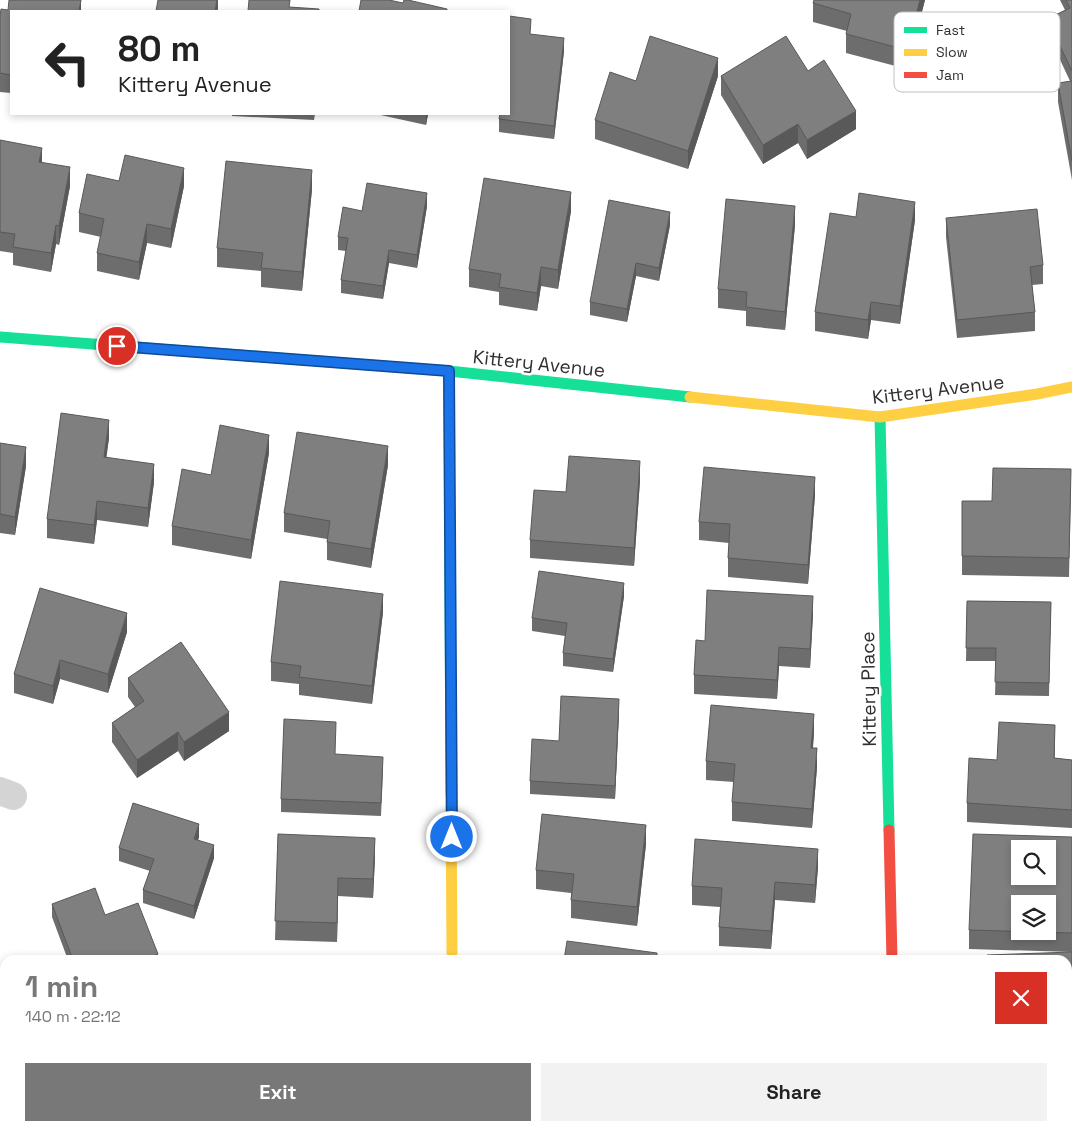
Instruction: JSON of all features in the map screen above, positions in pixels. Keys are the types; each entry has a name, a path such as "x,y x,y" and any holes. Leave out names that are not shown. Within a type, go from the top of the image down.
{"street":[{"name":"Kittery Avenue","path":"0,337 449,371 880,417 1037,394 1072,387"},
{"path":"449,371 452,953"},
{"name":"Kittery Place","path":"880,417 892,955"}],"building":[{"path":"9,0 81,0 79,10 10,10 10,75 0,73 0,16 1,9 8,10"},
{"path":"158,0 217,0 215,10 156,10"},
{"path":"249,0 290,0 289,7 319,9 319,10 248,10"},
{"path":"361,0 389,0 403,3 404,0 408,0 447,9 447,10 359,10"},
{"path":"814,0 920,0 917,12 894,12 894,47 846,34 851,14 813,3"},
{"path":"1066,0 1072,0 1072,71 1060,46 1060,13 1070,8"},
{"path":"510,16 531,19 530,34 564,38 554,126 499,119 500,115 510,115"},
{"path":"650,36 718,58 688,151 595,120 610,72 636,81"},
{"path":"786,36 808,71 824,60 856,111 807,140 798,124 763,145 721,76"},
{"path":"1072,81 1072,161 1060,92 1060,83"},
{"path":"0,140 42,148 39,162 70,167 59,226 56,225 51,253 13,247 15,234 0,232"},
{"path":"125,155 184,168 171,229 147,224 139,262 97,253 104,219 79,213 87,174 119,181"},
{"path":"226,161 312,170 302,272 261,268 263,253 217,248"},
{"path":"484,178 571,192 558,270 541,267 537,293 499,287 501,274 469,269"},
{"path":"367,183 427,193 417,255 389,250 383,286 341,280 348,238 338,237 343,207 362,211"},
{"path":"859,193 915,202 900,306 871,302 868,320 815,312 830,213 856,217"},
{"path":"726,199 795,206 785,312 746,307 747,292 718,289"},
{"path":"609,200 670,212 659,268 636,263 627,309 590,302"},
{"path":"1037,209 1043,265 1030,267 1035,312 957,320 946,218"},
{"path":"61,413 109,420 104,457 154,464 148,508 97,501 94,525 47,519"},
{"path":"220,425 269,435 251,540 172,526 182,469 211,475"},
{"path":"297,432 388,446 371,549 327,542 330,521 284,513"},
{"path":"0,443 26,447 15,517 0,514"},
{"path":"569,456 640,461 634,548 530,540 534,490 566,492"},
{"path":"704,467 815,477 808,565 728,558 730,524 699,522"},
{"path":"993,468 1071,469 1069,558 962,556 962,501 992,501"},
{"path":"539,571 624,583 613,659 563,653 567,623 532,618"},
{"path":"280,581 383,594 372,686 299,677 301,666 271,662"},
{"path":"40,588 127,613 108,674 60,660 53,686 14,674"},
{"path":"707,590 813,596 810,649 779,647 777,680 694,675 696,640 705,641"},
{"path":"967,601 1051,602 1049,683 995,682 996,648 966,648"},
{"path":"181,642 229,712 184,742 178,732 137,760 112,723 144,701 128,678"},
{"path":"561,696 619,699 615,786 530,781 532,739 559,741"},
{"path":"711,705 814,714 811,748 817,748 812,809 732,802 735,764 706,761"},
{"path":"284,719 336,722 335,754 383,757 381,803 281,799"},
{"path":"999,722 1055,725 1054,758 1072,760 1072,810 967,803 969,758 997,760"},
{"path":"133,803 199,824 194,839 214,845 194,906 143,890 154,859 119,848"},
{"path":"542,814 646,825 637,907 571,900 574,874 536,870"},
{"path":"278,834 375,838 373,879 338,878 337,923 275,921"},
{"path":"973,834 1072,837 1072,933 1056,933 1056,895 1011,895 1011,931 969,930"},
{"path":"695,839 818,849 815,885 775,882 771,931 719,927 722,888 692,886"},
{"path":"95,888 105,915 138,903 158,954 71,955 52,904"},
{"path":"567,941 657,953 657,955 565,955"},
{"path":"1072,952 1072,955 987,955"}],"traffic: fast":[{"path":"0,337 449,371 690,397"},
{"path":"449,371 451,794"},
{"path":"880,417 889,830"}],"traffic: slow":[{"path":"690,397 880,417 1037,394 1072,387"},
{"path":"451,794 452,953"}],"traffic: jam":[{"path":"889,830 892,955"}],"route":[{"path":"117,346 449,371 452,837"}]}
